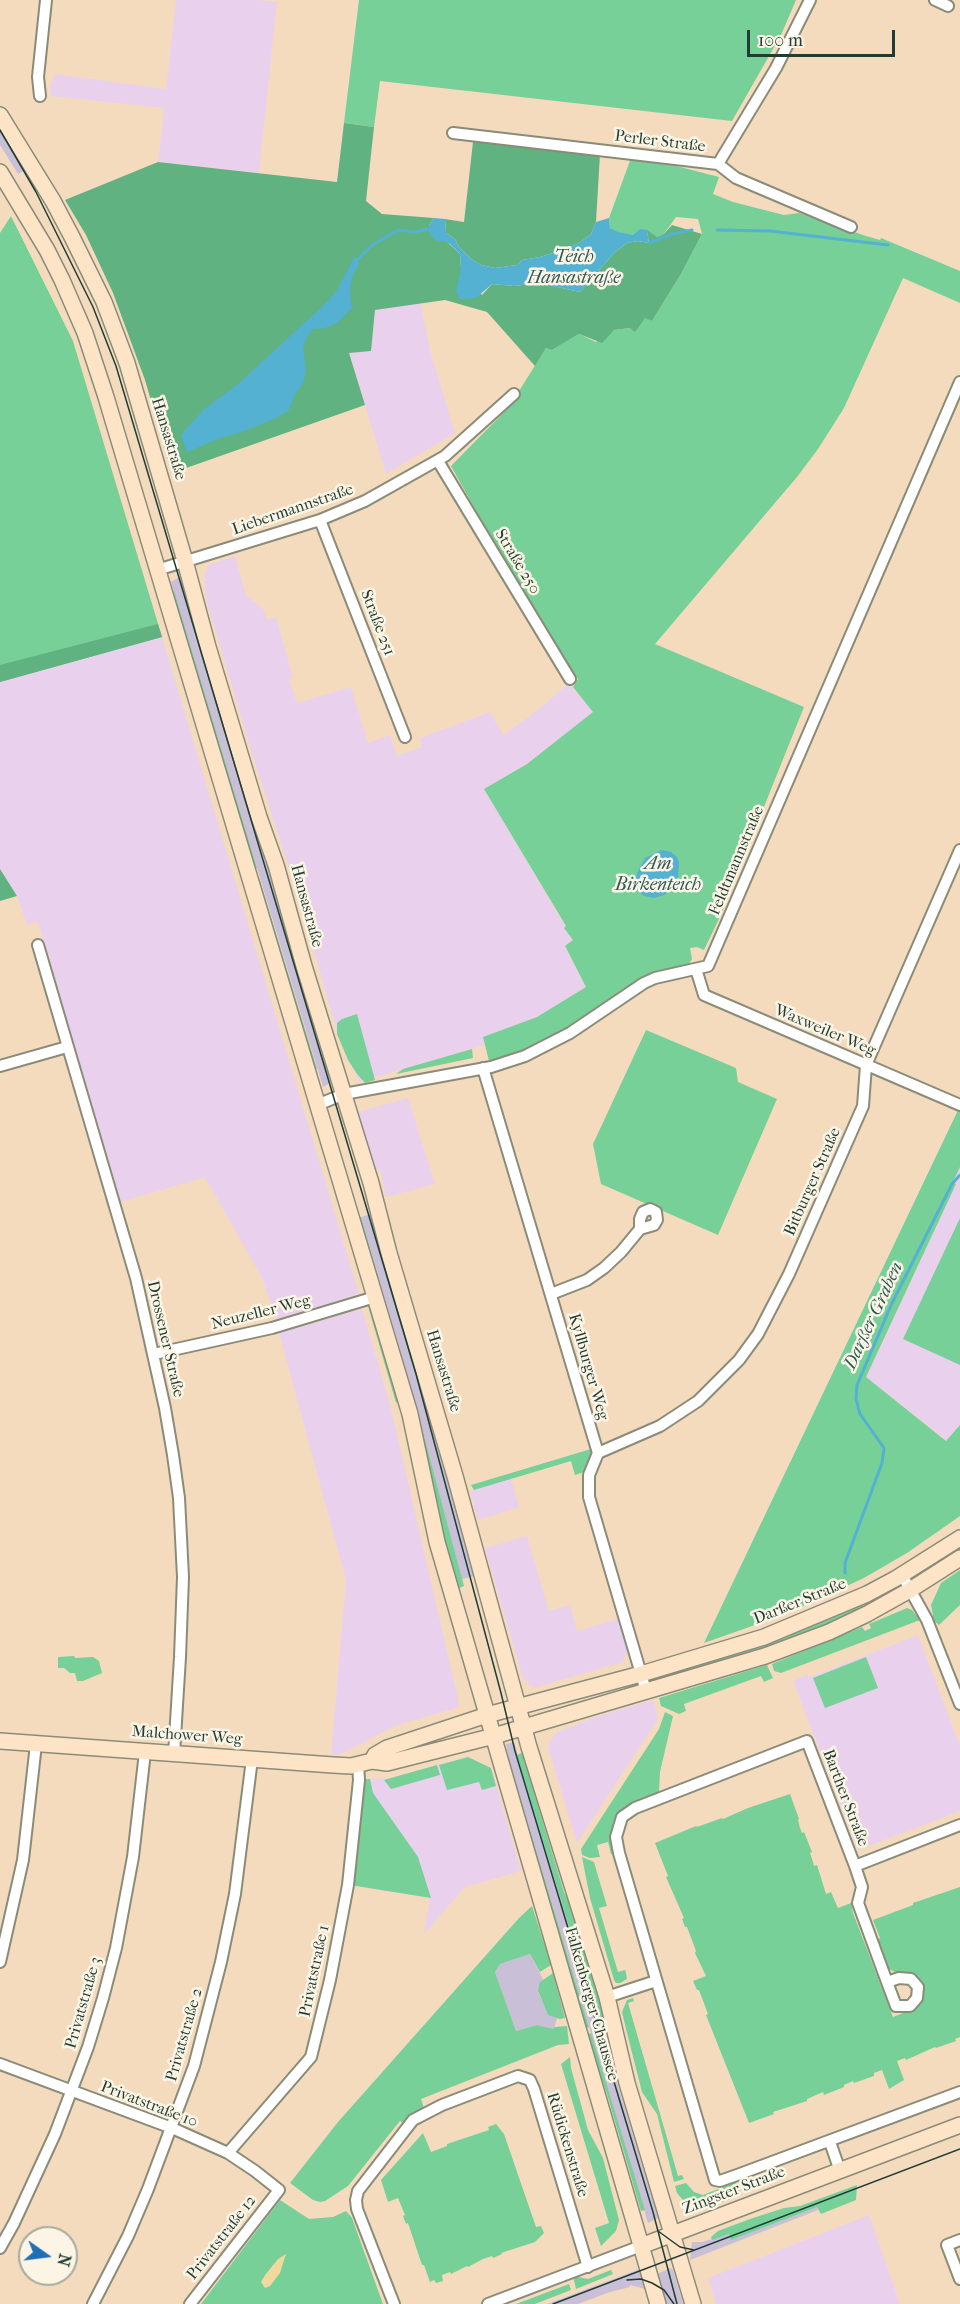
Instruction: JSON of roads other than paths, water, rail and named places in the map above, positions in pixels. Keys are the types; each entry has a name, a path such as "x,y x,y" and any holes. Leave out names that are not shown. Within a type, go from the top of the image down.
{"main road":[{"name":"Hansastraße","path":"0,115 53,201 104,302 127,363 186,561 208,647 371,1183 524,1727"},
{"path":"0,172 47,250 85,333 106,397 410,1414 437,1542 488,1715 387,1749 365,1762"},
{"name":"Darßer Straße","path":"488,1715 641,1674 764,1637 867,1594 960,1538"},
{"path":"494,1736 765,1656 829,1632 910,1590 960,1558"},
{"name":"Falkenberger Chaussee","path":"488,1715 658,2304"},
{"name":"Falkenberger Chaussee","path":"524,1727 607,1997 627,2083 693,2304"},
{"name":"Malchower Weg","path":"0,1741 333,1765 365,1762 387,1763 494,1736"},
{"name":"Zingster Straße","path":"642,2246 960,2125"}],"street":[{"path":"40,96 38,77 46,0"},
{"path":"718,164 776,68 810,0"},
{"path":"935,0 948,6"},
{"name":"Perler Straße","path":"453,133 718,164 735,178 850,227"},
{"name":"Feldtmannstraße","path":"696,969 708,966 960,382"},
{"name":"Liebermannstraße","path":"157,570 320,519 365,501 438,460 514,394"},
{"name":"Straße 250","path":"438,460 570,679"},
{"name":"Straße 251","path":"320,519 405,737"},
{"name":"Bitburger Straße","path":"598,1453 660,1426 698,1401 739,1360 758,1334 789,1274 862,1106 866,1065 960,850"},
{"name":"Drossener Straße","path":"38,945 136,1278 154,1354 173,1455 179,1498 182,1551 180,1657 174,1754"},
{"path":"317,1105 344,1094 483,1068 525,1056 570,1033 644,983 655,978 696,969"},
{"name":"Waxweiler Weg","path":"696,969 704,995 960,1105"},
{"path":"0,1066 67,1047"},
{"name":"Kyllburger Weg","path":"483,1068 598,1453"},
{"path":"550,1294 587,1280 604,1268 640,1229"},
{"name":"Neuzeller Weg","path":"154,1354 272,1328 375,1298"},
{"path":"598,1453 589,1475 589,1497 646,1691"},
{"path":"902,1575 934,1635 960,1704"},
{"name":"Barther Straße","path":"656,1981 616,1837 622,1817 635,1808 807,1741 862,1887 858,1903 887,1982"},
{"path":"0,1962 23,1860 36,1743"},
{"name":"Privatstraße 3","path":"0,2248 34,2181 72,2091 91,2037 116,1948 133,1857 145,1752"},
{"name":"Privatstraße 2","path":"93,2304 128,2236 172,2128 197,2055 222,1962 238,1871 252,1759"},
{"name":"Privatstraße 1","path":"228,2153 311,2057 330,1980 348,1885 359,1780 365,1762"},
{"name":"Barther Straße","path":"855,1866 960,1825"},
{"name":"Falkenberger Chaussee","path":"607,1997 656,1981"},
{"name":"Zingster Straße","path":"656,1981 715,2180 720,2181 830,2142 960,2092"},
{"name":"Privatstraße 10","path":"0,2064 172,2128 228,2153 279,2190"},
{"name":"Rüdickenstraße","path":"394,2304 357,2209 358,2191 413,2120 442,2105 518,2076 530,2080 534,2089 588,2267"},
{"path":"830,2142 840,2171"},
{"name":"Privatstraße 12","path":"190,2304 279,2190"},
{"path":"960,2240 947,2245 960,2278"},
{"path":"488,2304 642,2246"}],"water":[{"name":"Teich Hansastraße","path":"434,218 445,219 446,233 455,239 459,247 471,259 481,265 495,268 517,265 522,260 566,249 591,234 596,222 609,218 610,228 618,232 633,235 640,229 647,230 649,243 638,241 627,243 614,253 580,292 539,283 514,286 492,284 476,298 460,299 456,292 461,268 460,254 450,244 437,241 429,233 429,225"},
{"path":"355,256 359,264 352,276 350,291 352,308 337,323 325,328 313,329 305,340 303,348 306,371 303,383 294,396 289,410 242,432 220,438 187,452 181,435 203,410 238,384 326,303 337,290"},
{"name":"Am Birkenteich","path":"662,850 671,852 679,862 675,887 664,895 654,898 644,896 638,891 635,881 638,871 645,858"}],"waterway":[{"path":"355,262 371,246 398,230 415,232 428,229"},
{"path":"649,243 672,234 692,230"},
{"path":"717,230 770,231 888,245"},
{"name":"Darßer Graben","path":"845,1573 845,1563 882,1463 884,1448 860,1414 856,1399 857,1385 892,1303 952,1184 960,1175"}],"tram line":[{"path":"0,130 36,192 93,307 116,366 416,1374 515,1751 653,2212 677,2304"},
{"path":"553,2304 960,2149"},
{"path":"658,2231 680,2247 694,2250"},
{"path":"627,2280 641,2279 652,2283 664,2290 674,2304"}]}
